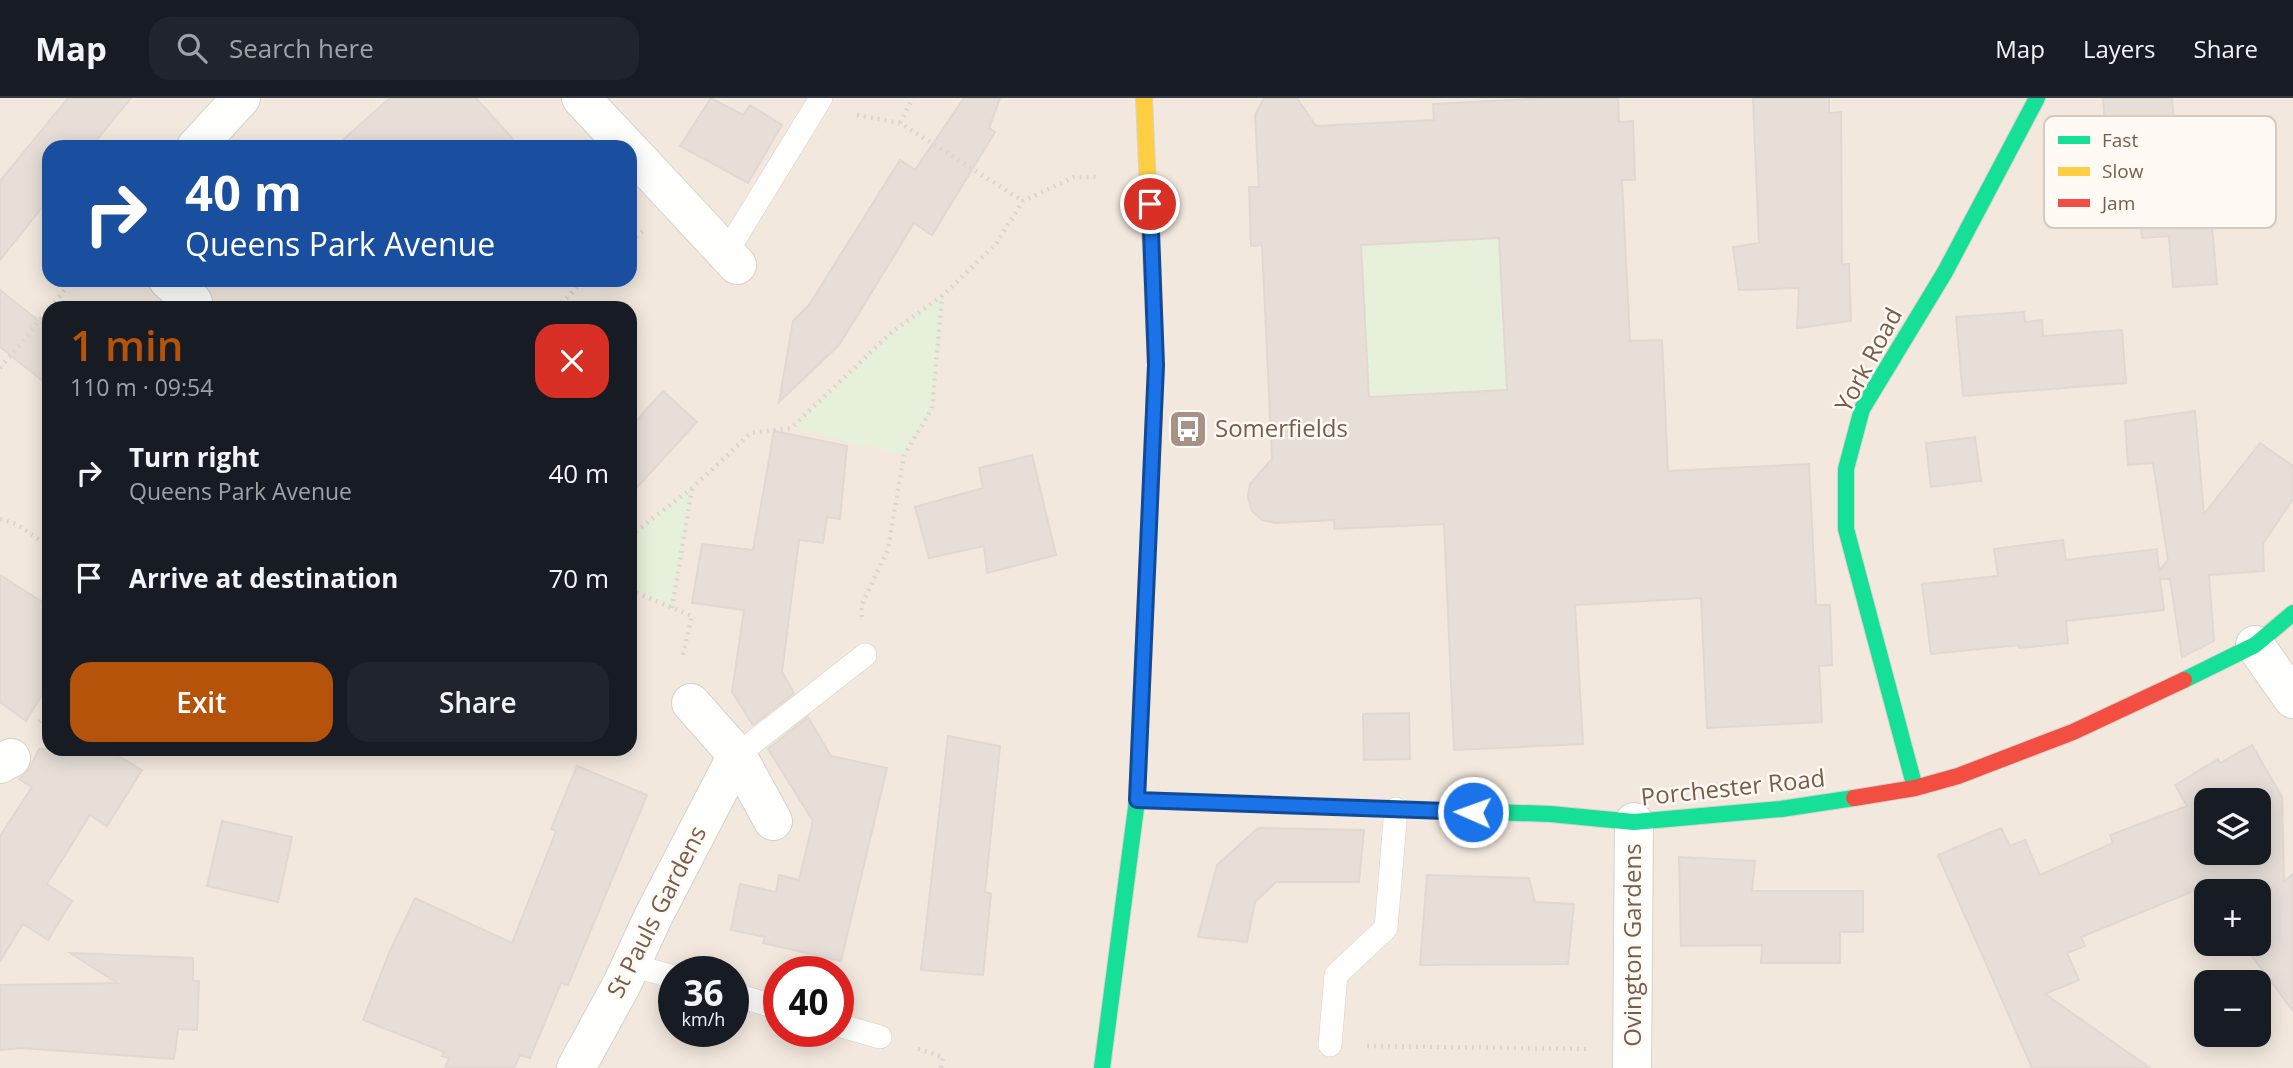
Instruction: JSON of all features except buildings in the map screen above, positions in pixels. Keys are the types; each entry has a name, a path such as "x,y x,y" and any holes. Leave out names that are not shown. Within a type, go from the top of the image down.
{"street":[{"path":"202,140 241,98"},
{"path":"581,98 621,140"},
{"path":"1102,1068 1137,800 1156,365 1144,98"},
{"name":"York Road","path":"1915,788 1846,529 1846,469 1862,409 1945,272 2037,98"},
{"path":"637,157 732,259"},
{"name":"Porchester Road","path":"1137,800 1550,814 1634,822 1781,809 1915,788 1958,776 2073,732 2255,645 2293,613"},
{"path":"2255,645 2293,699"},
{"path":"691,704 737,755 773,821"},
{"name":"St Pauls Gardens","path":"576,1068 737,755"},
{"name":"Ovington Gardens","path":"1632,1059 1634,822"}],"lane":[{"path":"732,259 818,103"},
{"path":"737,755 865,655"},
{"path":"1330,1045 1336,975 1386,929 1396,809"},
{"path":"631,965 658,973"},
{"path":"854,1030 880,1037"}],"path":[{"path":"900,123 913,98"},
{"path":"818,103 900,123 1023,201"},
{"path":"637,531 692,488 751,433 791,428 892,332 943,295 996,244 1023,201 1074,177 1149,177"},
{"path":"57,301 68,287"},
{"path":"563,301 578,287"},
{"path":"865,655 861,606 888,549 904,455 932,409 943,295"},
{"path":"0,368 42,318"},
{"path":"672,608 692,488"},
{"path":"0,519 16,524 42,541"},
{"path":"637,593 692,616 675,688 691,704"},
{"path":"1330,1045 1632,1059"}],"shaded area":[{"path":"0,98 2293,98 2293,1068 0,1068"}],"green space":[{"path":"1498,225 1505,365 1543,487 1341,399 1367,358 1363,284 1334,247 1459,240"},
{"path":"943,295 932,409 904,455 791,428 892,332"},
{"path":"692,488 672,608 637,593 637,531"}],"traffic: fast":[{"path":"1915,788 1846,529 1846,469 1862,409 1945,272 2037,98"},
{"path":"1102,1068 1137,800 1154,415"},
{"path":"2184,680 2255,645 2293,613"},
{"path":"1137,800 1550,814 1634,822 1781,809 1854,798"}],"traffic: slow":[{"path":"1144,98 1156,365 1154,415"}],"traffic: jam":[{"path":"1854,798 1915,788 1958,776 2073,732 2184,680"}],"place":[{"name":"Somerfields","path":"1188,429"}],"route":[{"path":"1150,204 1156,365 1137,800 1473,812"}]}
